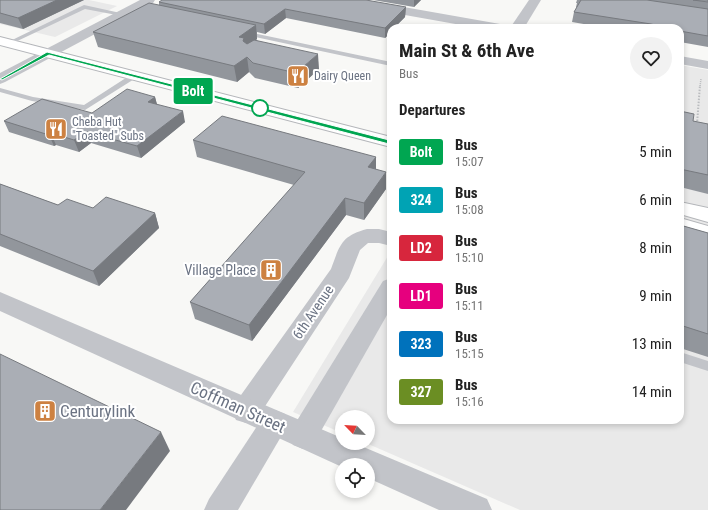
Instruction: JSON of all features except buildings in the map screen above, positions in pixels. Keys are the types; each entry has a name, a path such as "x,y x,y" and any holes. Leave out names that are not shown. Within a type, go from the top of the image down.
{"highway":[{"path":"5,42 387,141"},
{"path":"684,209 708,215"},
{"path":"684,226 708,233"}],"street":[{"path":"343,0 478,24"},
{"path":"520,24 535,0"},
{"path":"0,79 127,12 147,6"},
{"path":"684,61 705,65"},
{"name":"6th Avenue","path":"246,411 341,272 345,264 348,251 352,245 360,238 378,235 387,238"},
{"path":"303,436 387,294"},
{"name":"Coffman Street","path":"0,301 246,411 476,510"},
{"path":"220,510 275,423"}],"lane":[{"path":"5,42 84,7 127,12"},
{"path":"235,31 387,63"},
{"path":"261,47 272,39"},
{"path":"0,90 32,99 85,108 135,76"},
{"path":"684,358 708,366"}],"path":[{"path":"696,128 705,65"}],"shaded area":[{"path":"0,0 89,0 117,6 55,37 0,24"},
{"path":"684,66 708,70 708,510 520,510 375,447 375,410 335,410 335,430 293,412 387,258 387,424 684,424"}],"bus line":[{"name":"Bolt","path":"0,79 48,53 387,141"}],"place":[{"name":"Dairy Queen","path":"298,76"},
{"name":"Cheba Hut \"Toasted\" Subs","path":"56,129"},
{"name":"Village Place","path":"271,270"},
{"name":"Centurylink","path":"45,411"}]}
